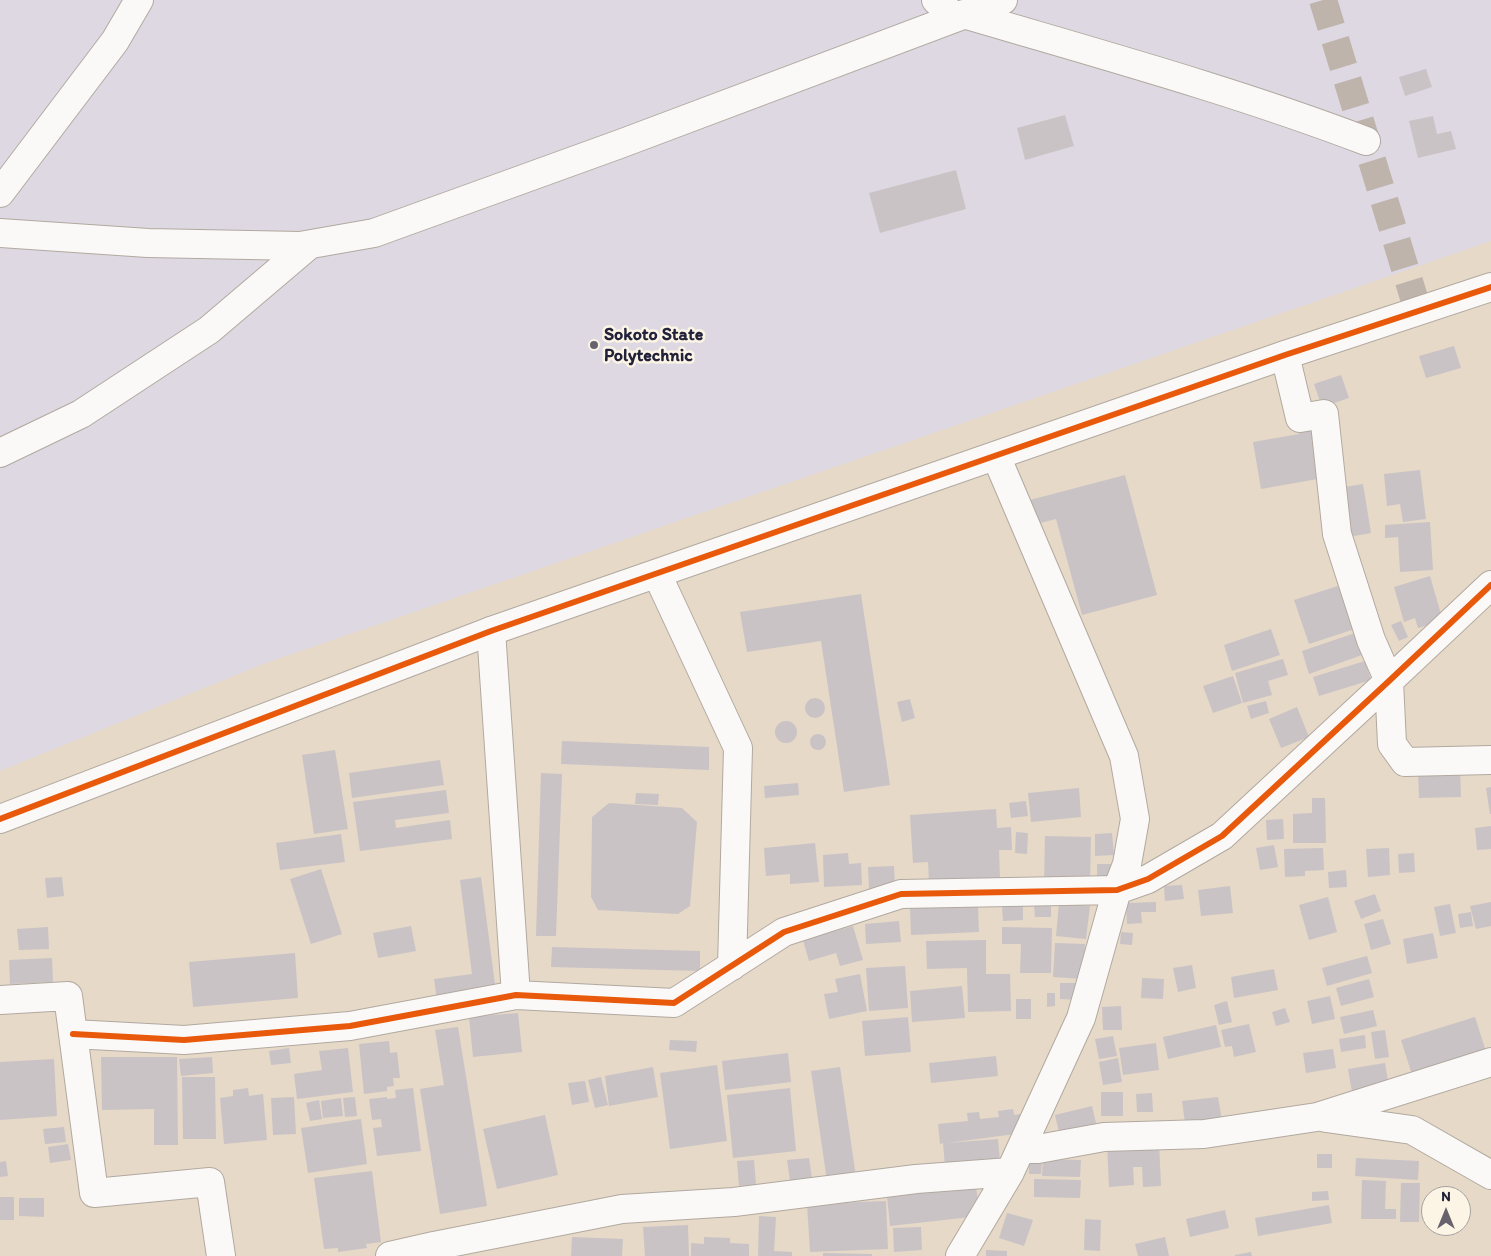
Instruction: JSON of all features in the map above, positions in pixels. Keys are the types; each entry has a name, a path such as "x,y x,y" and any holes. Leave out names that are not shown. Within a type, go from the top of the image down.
{"street":[{"path":"0,193 115,41 139,0"},
{"path":"0,234 148,243 300,246 374,232 620,144 952,10 1003,0"},
{"path":"952,10 1308,119 1366,141"},
{"path":"0,453 81,414 209,330 309,244"},
{"path":"0,819 491,631 1284,355 1491,287"},
{"path":"1284,355 1300,418 1324,414 1337,534 1371,640 1389,681 1392,744 1405,762 1491,760"},
{"path":"960,1256 1016,1160 1081,1018 1117,890 1127,864 1135,818 1124,756 996,456"},
{"path":"656,574 738,748 732,966"},
{"path":"73,1034 184,1040 350,1026 516,995 674,1003 784,932 901,894 1117,890 1148,879 1222,836 1491,584"},
{"path":"491,631 516,995"},
{"path":"0,1000 68,996 94,1193 210,1182 222,1256"},
{"path":"390,1256 622,1209 734,1202 916,1179 1016,1160 1038,1149 1104,1137 1204,1134 1317,1117 1491,1062"},
{"path":"1317,1117 1412,1130 1491,1175"}],"shaded area":[{"name":"Sokoto State Polytechnic","path":"0,0 1491,0 1491,241 263,664 0,771"}],"building":[{"path":"1426,69 1432,87 1405,96 1399,77"},
{"path":"1065,115 1074,146 1025,160 1017,128"},
{"path":"1433,116 1437,134 1451,131 1456,149 1418,158 1409,121"},
{"path":"956,170 966,209 880,233 869,193"},
{"path":"1454,346 1461,368 1426,378 1419,356"},
{"path":"1341,375 1349,398 1322,407 1314,384"},
{"path":"1313,422 1323,478 1261,489 1253,442 1299,434 1297,425"},
{"path":"1420,470 1426,519 1403,522 1400,504 1387,506 1384,474"},
{"path":"1125,475 1157,595 1082,615 1056,519 1036,524 1030,500"},
{"path":"1363,484 1371,533 1343,538 1344,487"},
{"path":"1430,522 1433,570 1400,572 1398,537 1385,538 1385,525"},
{"path":"1430,576 1443,621 1418,628 1415,618 1404,622 1394,587"},
{"path":"1344,584 1358,628 1309,644 1294,600"},
{"path":"861,594 890,785 844,792 821,641 747,652 740,612"},
{"path":"1401,621 1408,637 1399,641 1391,625"},
{"path":"1271,629 1280,655 1232,671 1224,645"},
{"path":"1355,633 1362,655 1309,674 1302,651"},
{"path":"1283,659 1288,675 1268,681 1272,695 1243,703 1235,673"},
{"path":"1365,661 1371,680 1319,696 1313,677"},
{"path":"1233,676 1242,703 1213,713 1203,686"},
{"path":"815,698 822,701 825,708 822,715 815,718 808,715 805,708 808,701"},
{"path":"910,699 915,718 902,722 897,702"},
{"path":"1266,701 1269,713 1251,719 1247,706"},
{"path":"1297,707 1309,737 1281,748 1269,719"},
{"path":"786,721 794,724 797,732 794,740 786,743 778,740 775,732 778,724"},
{"path":"815,734 821,734 826,739 824,748 815,750 810,745 810,739"},
{"path":"562,741 709,747 709,770 561,764"},
{"path":"335,750 348,829 314,834 302,755"},
{"path":"440,760 444,785 352,798 349,773"},
{"path":"1460,770 1461,797 1419,798 1418,772"},
{"path":"541,773 562,774 556,936 536,936"},
{"path":"798,783 799,795 765,798 764,786"},
{"path":"1491,787 1491,814 1490,814 1486,788"},
{"path":"1079,788 1081,817 1031,822 1028,793"},
{"path":"446,790 449,813 395,820 396,828 450,820 452,839 360,851 353,802"},
{"path":"636,793 659,794 658,805 635,804"},
{"path":"1312,798 1325,798 1326,843 1293,843 1293,814 1312,813"},
{"path":"1026,801 1028,816 1011,818 1009,803"},
{"path":"609,803 682,808 697,822 690,906 678,914 598,910 591,897 592,817"},
{"path":"996,809 997,828 1011,827 1012,850 999,850 1000,878 929,883 928,862 913,863 910,815"},
{"path":"1283,819 1284,839 1267,840 1266,820"},
{"path":"1491,826 1491,849 1477,850 1475,828"},
{"path":"1016,832 1028,833 1027,854 1015,853"},
{"path":"1112,833 1114,855 1095,856 1095,834"},
{"path":"341,834 345,862 280,870 276,843"},
{"path":"1045,836 1091,837 1090,884 1044,883"},
{"path":"815,843 819,882 790,884 790,874 766,876 764,848"},
{"path":"1274,845 1278,867 1260,870 1256,848"},
{"path":"1323,848 1324,870 1305,871 1305,876 1285,877 1284,849"},
{"path":"1389,848 1390,875 1368,877 1366,849"},
{"path":"848,853 849,864 861,863 862,885 824,887 823,855"},
{"path":"1414,853 1415,872 1399,873 1398,854"},
{"path":"1097,864 1113,864 1114,883 1097,884"},
{"path":"894,866 895,888 869,889 868,867"},
{"path":"321,869 342,934 311,944 290,879"},
{"path":"1346,870 1347,887 1329,888 1328,872"},
{"path":"62,877 64,896 47,898 45,878"},
{"path":"481,877 496,992 437,1000 434,979 472,974 460,880"},
{"path":"1182,885 1184,899 1165,901 1164,886"},
{"path":"1230,886 1233,913 1201,916 1198,890"},
{"path":"1375,894 1381,911 1361,919 1354,901"},
{"path":"1328,897 1337,932 1309,940 1299,905"},
{"path":"1156,902 1156,912 1141,912 1142,923 1127,924 1126,903"},
{"path":"1491,902 1491,926 1476,929 1470,906"},
{"path":"1059,903 1090,906 1086,939 1056,936"},
{"path":"1450,904 1456,933 1440,936 1434,907"},
{"path":"1023,905 1023,920 1003,921 1002,907"},
{"path":"1051,905 1051,917 1035,917 1034,906"},
{"path":"978,906 979,932 911,935 910,908"},
{"path":"1471,912 1473,926 1460,928 1458,914"},
{"path":"1383,919 1391,944 1371,950 1364,924"},
{"path":"899,921 901,942 866,944 865,924"},
{"path":"411,926 416,951 378,958 373,933"},
{"path":"853,926 863,960 840,966 836,953 809,961 803,940"},
{"path":"48,927 49,949 19,950 17,929"},
{"path":"1002,927 1052,928 1051,973 1020,973 1021,944 1002,944"},
{"path":"1121,932 1133,933 1132,945 1120,944"},
{"path":"1433,933 1438,958 1407,964 1403,939"},
{"path":"986,940 986,974 1010,974 1011,1011 968,1012 967,968 927,969 926,941"},
{"path":"1055,943 1085,944 1083,979 1053,977"},
{"path":"552,947 700,951 700,971 551,967"},
{"path":"295,953 298,998 193,1007 189,962"},
{"path":"1367,956 1372,973 1327,986 1322,968"},
{"path":"52,958 53,982 10,984 9,960"},
{"path":"1192,965 1196,988 1178,992 1173,968"},
{"path":"905,966 908,1008 869,1011 866,968"},
{"path":"1274,969 1278,990 1234,998 1231,977"},
{"path":"860,974 867,1011 829,1019 824,994 838,992 835,979"},
{"path":"1142,978 1164,979 1163,999 1141,998"},
{"path":"1369,979 1374,997 1341,1006 1336,988"},
{"path":"1060,983 1081,983 1080,1000 1060,999"},
{"path":"962,986 965,1018 912,1022 910,991"},
{"path":"1047,993 1055,993 1055,1006 1047,1007"},
{"path":"1330,996 1335,1019 1312,1024 1307,1001"},
{"path":"1016,999 1031,999 1031,1019 1016,1019"},
{"path":"1227,1001 1232,1022 1219,1025 1214,1005"},
{"path":"1121,1006 1122,1030 1103,1030 1102,1007"},
{"path":"1285,1008 1290,1022 1276,1026 1272,1012"},
{"path":"1373,1010 1377,1026 1344,1034 1340,1017"},
{"path":"518,1013 522,1052 473,1057 469,1017"},
{"path":"908,1017 911,1052 865,1056 862,1021"},
{"path":"1475,1017 1488,1058 1414,1081 1401,1040"},
{"path":"1249,1024 1256,1052 1234,1057 1232,1046 1225,1047 1221,1030"},
{"path":"1216,1025 1221,1047 1168,1059 1163,1037"},
{"path":"458,1027 487,1206 440,1214 420,1089 444,1085 435,1030"},
{"path":"1385,1030 1389,1057 1375,1059 1371,1032"},
{"path":"1365,1035 1366,1048 1341,1052 1339,1039"},
{"path":"1113,1036 1117,1056 1099,1059 1095,1039"},
{"path":"670,1040 697,1041 696,1052 669,1050"},
{"path":"389,1041 390,1053 397,1052 400,1078 393,1078 394,1086 387,1087 387,1091 364,1094 359,1044"},
{"path":"1156,1043 1159,1070 1123,1075 1119,1048"},
{"path":"289,1048 291,1063 271,1065 269,1051"},
{"path":"348,1048 353,1092 297,1099 294,1074 322,1070 319,1051"},
{"path":"1333,1049 1336,1068 1306,1073 1303,1053"},
{"path":"788,1053 791,1082 725,1090 722,1061"},
{"path":"996,1056 998,1076 931,1083 929,1063"},
{"path":"101,1057 177,1057 178,1145 154,1145 154,1109 102,1110"},
{"path":"212,1057 213,1073 181,1076 179,1059"},
{"path":"1118,1058 1122,1082 1103,1085 1099,1062"},
{"path":"54,1059 57,1116 0,1120 0,1062"},
{"path":"1385,1063 1389,1087 1352,1092 1348,1069"},
{"path":"717,1065 727,1141 670,1149 660,1073"},
{"path":"653,1067 658,1097 609,1106 605,1076"},
{"path":"840,1067 856,1177 827,1181 811,1071"},
{"path":"182,1077 215,1077 216,1139 183,1139"},
{"path":"601,1077 608,1105 595,1108 588,1080"},
{"path":"585,1081 589,1102 572,1105 568,1083"},
{"path":"248,1088 249,1096 263,1094 267,1140 224,1144 220,1098 233,1096 233,1090"},
{"path":"413,1088 421,1151 377,1156 373,1128 382,1127 381,1119 372,1120 369,1099 396,1098 395,1090"},
{"path":"790,1088 796,1151 733,1158 727,1095"},
{"path":"1101,1092 1123,1092 1123,1116 1101,1116"},
{"path":"1152,1093 1153,1112 1137,1112 1136,1094"},
{"path":"294,1097 296,1134 273,1135 271,1098"},
{"path":"355,1097 357,1116 345,1117 343,1098"},
{"path":"1218,1097 1223,1126 1186,1131 1182,1101"},
{"path":"341,1098 343,1116 323,1118 321,1101"},
{"path":"319,1100 322,1119 310,1121 306,1103"},
{"path":"1092,1106 1099,1136 1062,1145 1055,1115"},
{"path":"1013,1109 1014,1115 1021,1114 1023,1133 947,1143 998,1139 1000,1162 945,1167 943,1143 940,1144 938,1124 968,1121 967,1113 979,1112 980,1119 999,1117 998,1111"},
{"path":"545,1115 558,1175 497,1189 483,1129"},
{"path":"361,1119 367,1164 308,1173 301,1128"},
{"path":"64,1127 66,1142 45,1144 43,1129"},
{"path":"1159,1142 1161,1186 1143,1187 1142,1167 1133,1167 1134,1185 1109,1187 1107,1144"},
{"path":"68,1144 71,1160 50,1163 48,1147"},
{"path":"1317,1154 1332,1154 1332,1168 1317,1168"},
{"path":"809,1158 812,1178 790,1181 787,1160"},
{"path":"1356,1158 1419,1161 1418,1180 1355,1176"},
{"path":"1043,1159 1081,1160 1080,1177 1042,1176"},
{"path":"754,1160 756,1185 739,1186 737,1161"},
{"path":"6,1161 8,1176 0,1177 0,1162"},
{"path":"1029,1162 1042,1162 1041,1174 1029,1174"},
{"path":"372,1171 381,1242 366,1244 367,1248 338,1252 338,1248 324,1249 314,1178"},
{"path":"1034,1179 1081,1180 1080,1198 1034,1197"},
{"path":"1362,1180 1386,1181 1385,1209 1396,1209 1396,1219 1361,1219"},
{"path":"1401,1183 1420,1183 1419,1222 1400,1222"},
{"path":"976,1186 980,1216 890,1226 887,1196"},
{"path":"1328,1191 1329,1200 1312,1201 1312,1192"},
{"path":"0,1197 14,1197 14,1220 0,1220"},
{"path":"19,1198 44,1198 44,1217 19,1216"},
{"path":"886,1201 888,1249 810,1252 807,1204"},
{"path":"1329,1205 1332,1223 1258,1236 1255,1218"},
{"path":"1225,1210 1229,1228 1190,1237 1186,1219"},
{"path":"1007,1213 1033,1220 1024,1246 999,1238"},
{"path":"759,1216 776,1217 774,1251 792,1252 792,1256 758,1256"},
{"path":"1085,1219 1101,1220 1100,1251 1084,1250"},
{"path":"688,1225 689,1256 645,1256 643,1227"},
{"path":"921,1227 922,1250 894,1252 893,1228"},
{"path":"572,1237 623,1239 622,1256 571,1256"},
{"path":"704,1237 730,1238 730,1243 749,1244 749,1256 691,1256 691,1243 704,1244"},
{"path":"1165,1237 1169,1256 1138,1256 1135,1244"},
{"path":"986,1250 1007,1251 1007,1256 986,1256"},
{"path":"1251,1252 1252,1256 1235,1256 1235,1255"},
{"path":"823,1253 872,1254 872,1256 823,1256"}],"tunnel":[{"path":"1323,0 1418,311"}],"cycle path":[{"path":"0,819 491,631 1285,355 1491,287"},
{"path":"73,1034 184,1040 350,1026 516,995 674,1003 784,932 901,894 1117,890 1148,879 1222,836 1491,585"}],"place":[{"name":"Sokoto State Polytechnic","path":"594,345"}]}
